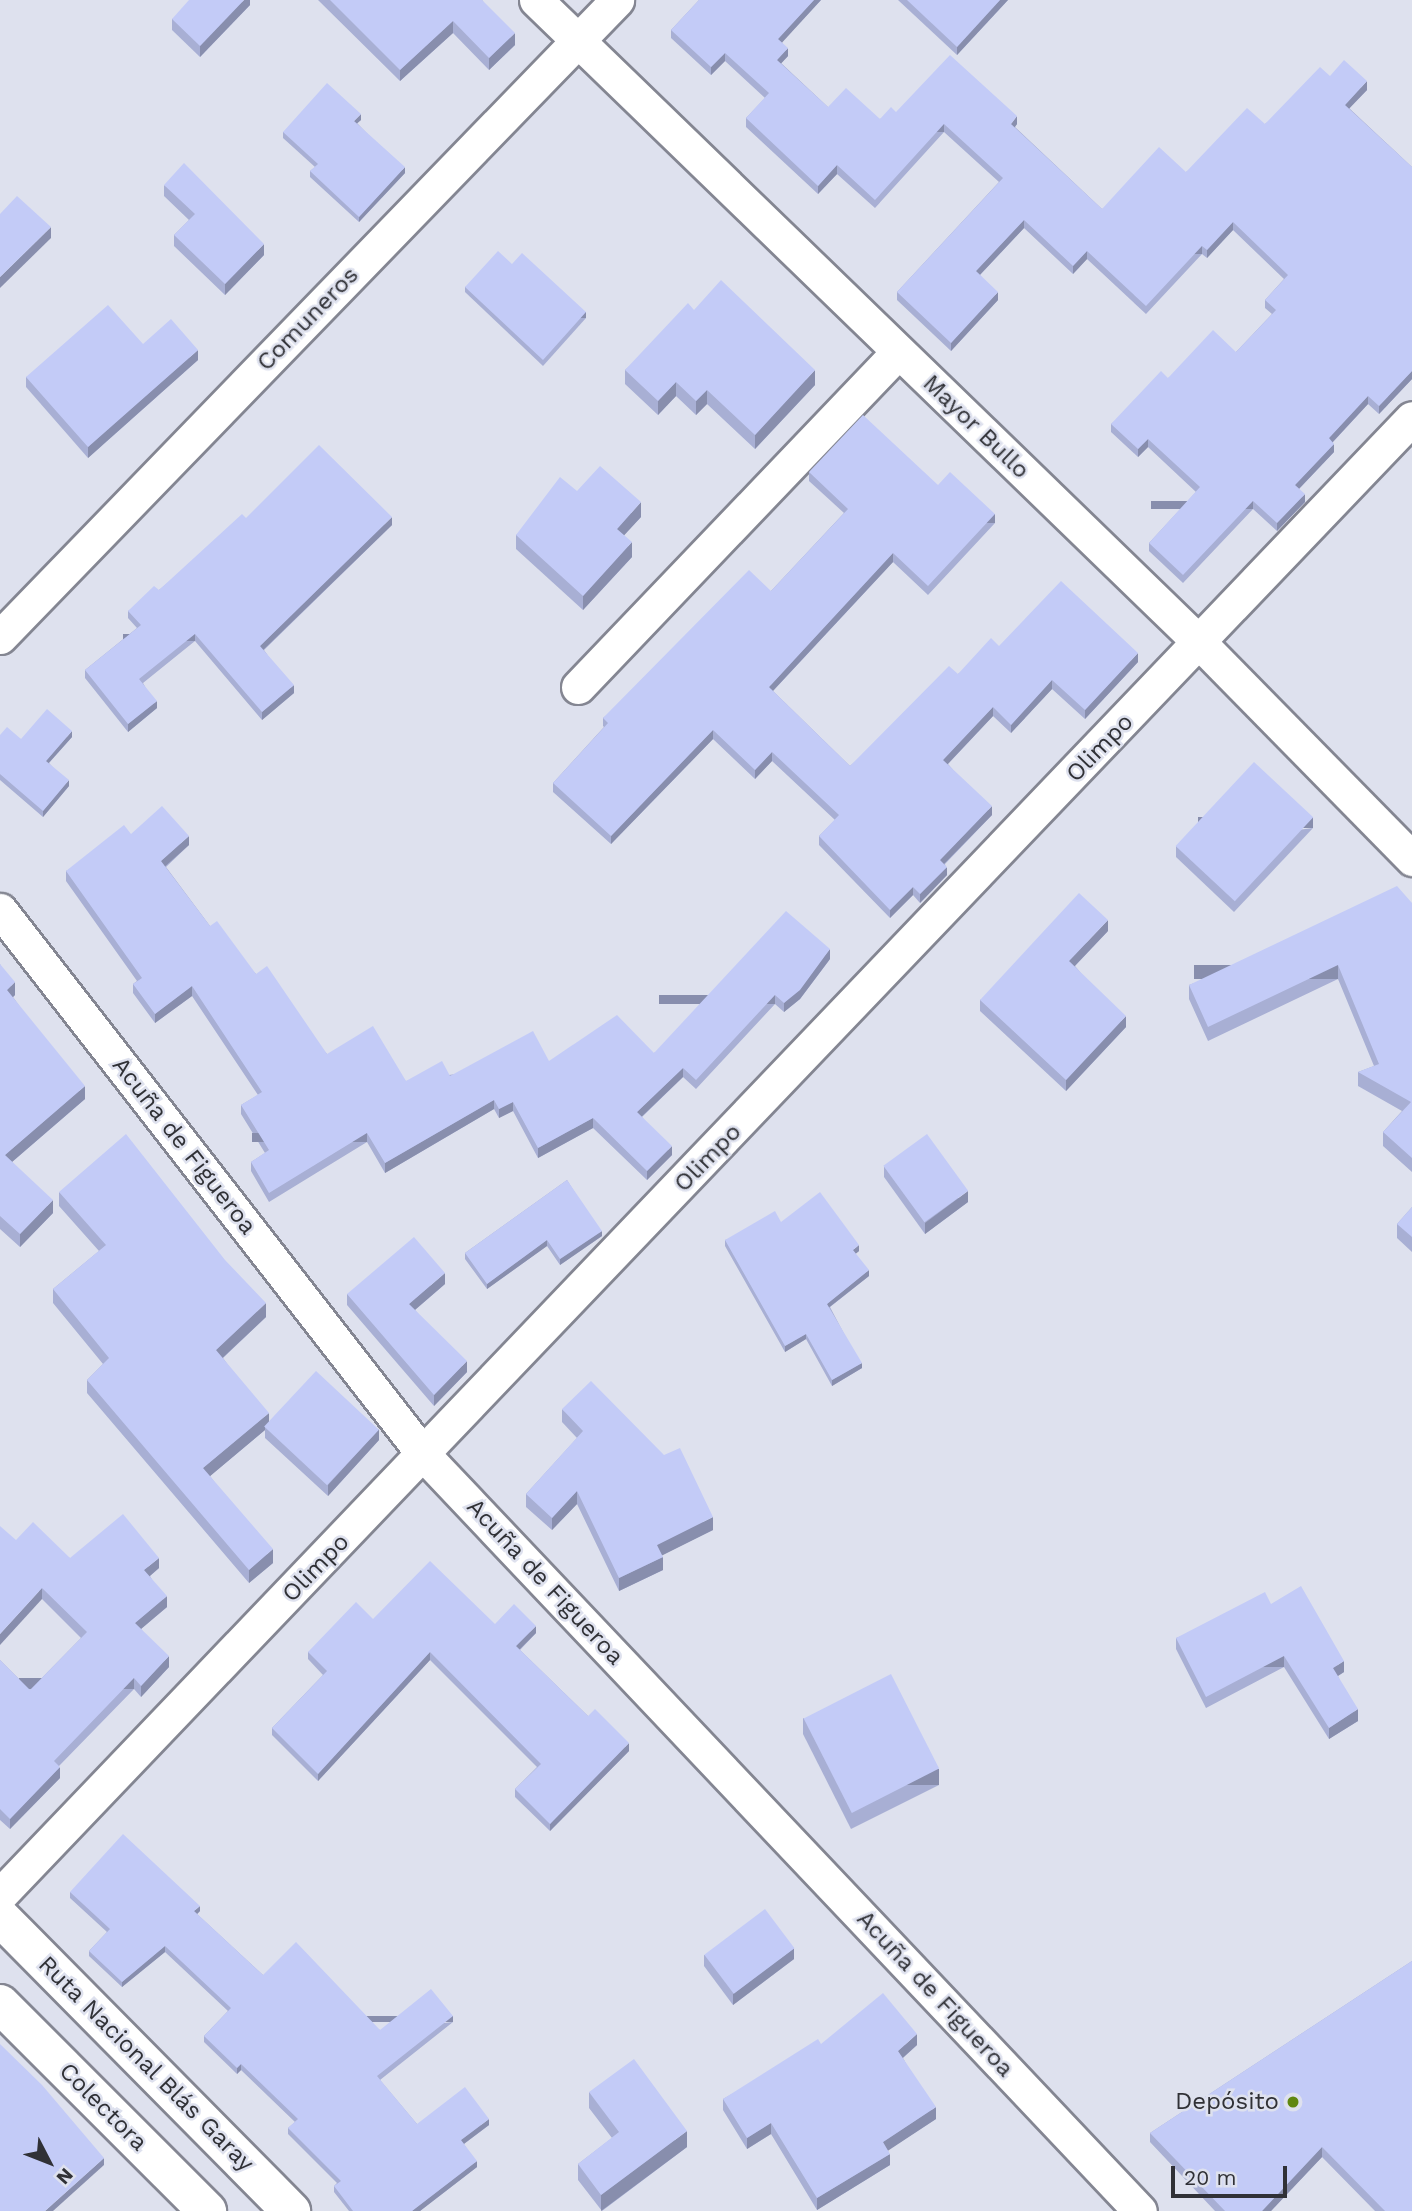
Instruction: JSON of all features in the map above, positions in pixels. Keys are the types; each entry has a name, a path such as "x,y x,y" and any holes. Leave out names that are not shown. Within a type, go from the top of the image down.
{"main road":[{"name":"Ruta Nacional Blás Garay","path":"0,1917 291,2211"},
{"name":"Colectora","path":"0,2004 207,2211"}],"street":[{"name":"Mayor Bullo","path":"536,0 576,42 1200,643 1412,859"},
{"name":"Comuneros","path":"0,638 617,0"},
{"path":"578,687 898,352"},
{"name":"Olimpo","path":"0,1895 425,1455 1412,418"},
{"name":"Acuña de Figueroa","path":"0,910 425,1455 1140,2211"}],"building":[{"path":"189,0 244,0 200,46 172,19"},
{"path":"330,0 482,0 515,33 489,58 453,21 400,70"},
{"path":"699,0 814,0 778,39 788,48 777,60 828,107 846,88 880,119 891,107 896,112 950,55 1017,116 1011,124 1102,209 1159,147 1186,172 1247,108 1265,124 1320,67 1330,76 1344,60 1367,81 1345,105 1412,167 1412,371 1379,406 1368,396 1329,438 1334,444 1295,485 1305,494 1277,523 1253,501 1183,575 1149,543 1200,487 1148,439 1138,449 1111,424 1161,371 1168,378 1213,330 1236,352 1276,310 1265,300 1288,275 1233,222 1207,250 1202,246 1146,306 1087,251 1073,266 1024,220 976,271 998,292 951,343 897,292 1003,178 944,124 875,200 837,165 818,186 746,118 769,93 725,53 711,67 671,30"},
{"path":"907,0 1000,0 957,47"},
{"path":"327,83 361,114 354,121 405,167 359,217 310,171 318,164 283,132"},
{"path":"184,163 264,244 225,284 174,235 195,214 164,185"},
{"path":"17,196 51,227 0,277 0,214"},
{"path":"498,251 512,264 522,253 586,312 543,360 465,287"},
{"path":"721,280 815,370 755,435 707,390 696,401 676,382 658,401 625,370 688,303 694,310"},
{"path":"108,305 143,344 171,319 198,350 88,447 26,377"},
{"path":"863,415 938,485 950,472 995,514 928,586 893,553 769,687 850,766 949,666 958,674 991,638 999,646 1061,581 1138,653 1085,710 1052,680 1011,725 993,707 943,760 992,806 940,860 947,867 920,894 913,887 890,910 819,836 839,815 772,752 755,770 713,730 611,836 553,783 608,723 603,718 749,570 771,591 848,509 809,472"},
{"path":"319,445 392,517 260,646 294,685 262,712 195,634 139,679 157,701 128,724 85,670 141,625 128,611 154,586 159,590 242,514 246,518"},
{"path":"600,466 641,502 617,529 632,542 583,596 516,535 560,477 577,491"},
{"path":"47,709 72,731 46,761 69,780 43,811 0,774 0,735 7,727 21,739"},
{"path":"1254,762 1313,817 1235,901 1176,846"},
{"path":"162,806 189,836 161,861 210,926 217,921 256,974 267,966 327,1054 373,1026 406,1081 442,1061 450,1076 533,1031 549,1061 617,1015 654,1053 786,911 830,949 800,990 784,1003 775,995 696,1080 683,1068 637,1112 672,1146 647,1171 593,1118 538,1148 513,1102 499,1109 494,1100 385,1163 367,1133 269,1193 251,1162 269,1150 241,1105 262,1092 192,986 155,1014 133,984 142,978 66,871 124,825 131,834"},
{"path":"1397,886 1412,903 1412,1158 1383,1132 1411,1102 1358,1072 1379,1064 1338,965 1208,1027 1189,985"},
{"path":"1079,893 1108,920 1069,961 1126,1016 1066,1080 980,1000"},
{"path":"0,964 15,982 7,990 85,1086 5,1155 53,1200 20,1234 0,1216"},
{"path":"126,1134 225,1260 266,1303 216,1350 269,1413 203,1468 273,1549 249,1570 87,1380 109,1358 53,1289 106,1245 59,1192"},
{"path":"927,1134 968,1191 924,1222 883,1166"},
{"path":"567,1180 602,1231 560,1259 547,1240 487,1284 465,1253"},
{"path":"820,1192 859,1245 853,1250 869,1270 827,1304 862,1363 832,1380 806,1334 785,1346 725,1240 775,1211 781,1222"},
{"path":"1412,1207 1412,1237 1397,1224"},
{"path":"414,1237 445,1273 409,1304 467,1361 434,1395 347,1294"},
{"path":"316,1371 379,1430 327,1485 264,1427"},
{"path":"591,1381 664,1455 680,1448 713,1517 657,1545 663,1557 619,1578 577,1491 552,1518 526,1494 583,1431 562,1409"},
{"path":"123,1514 159,1558 144,1570 167,1596 135,1623 169,1656 141,1686 134,1678 54,1761 60,1767 10,1819 0,1809 0,1660 30,1690 87,1632 42,1588 0,1634 0,1526 16,1540 33,1522 70,1558"},
{"path":"430,1561 495,1624 514,1604 536,1626 516,1646 588,1716 595,1709 629,1743 550,1824 515,1789 541,1764 430,1652 318,1774 272,1728 327,1671 308,1652 356,1602 373,1619"},
{"path":"1301,1586 1344,1661 1333,1668 1358,1709 1329,1728 1284,1656 1206,1697 1176,1638 1265,1592 1271,1604"},
{"path":"891,1674 939,1768 852,1813 804,1718"},
{"path":"123,1834 200,1906 194,1911 263,1975 296,1942 380,2030 431,1989 453,2016 377,2076 417,2124 465,2087 489,2119 461,2140 477,2161 412,2211 353,2211 334,2186 341,2181 288,2128 298,2119 241,2064 237,2068 204,2036 231,2008 165,1946 122,1982 89,1951 110,1929 70,1892"},
{"path":"765,1909 794,1948 734,1994 704,1955"},
{"name":"Depósito","path":"1412,1961 1412,2211 1385,2211 1322,2147 1262,2211 1225,2211 1150,2133"},
{"path":"883,1993 917,2034 898,2051 936,2107 883,2142 890,2154 817,2198 771,2123 747,2138 723,2099 818,2039 821,2044"},
{"path":"0,2044 42,2085 104,2158 45,2211 0,2211"},
{"path":"634,2059 687,2131 601,2195 578,2164 619,2132 589,2092"}],"place":[{"name":"Depósito","path":"1293,2102"}]}
